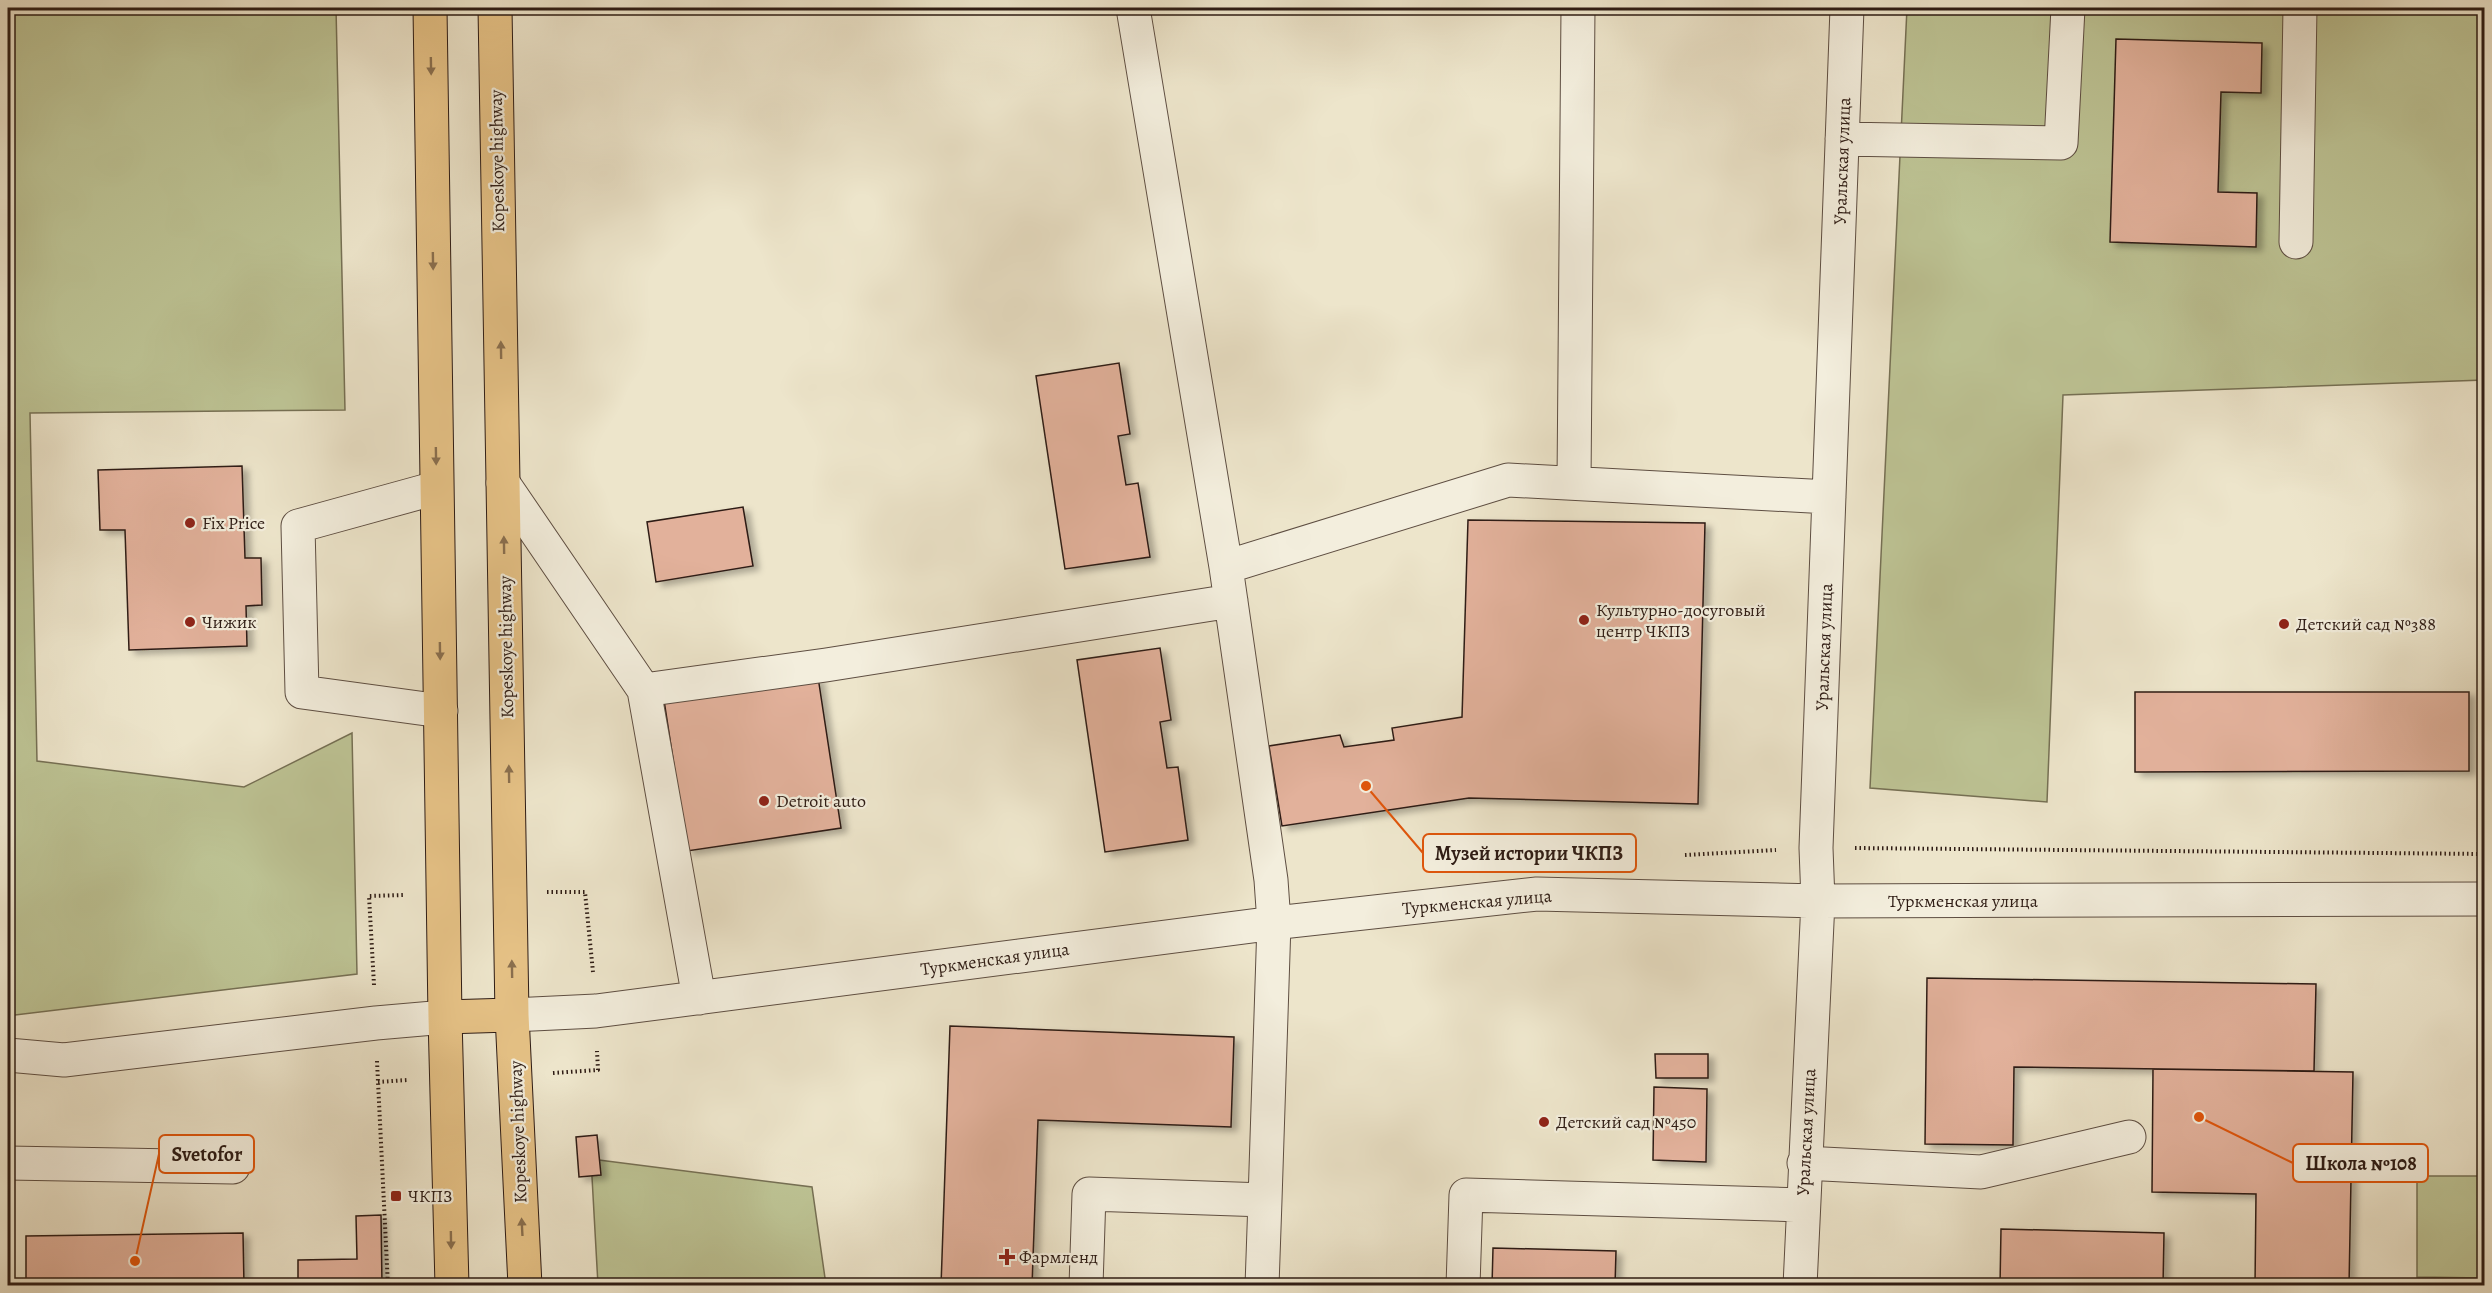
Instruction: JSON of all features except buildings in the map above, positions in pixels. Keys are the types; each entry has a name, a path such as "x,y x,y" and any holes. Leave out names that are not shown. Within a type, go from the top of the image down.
{"main road":[{"path":"430,8 445,1017 452,1286"},
{"name":"Kopeskoye highway","path":"495,8 512,1015 525,1286"},
{"path":"445,1017 512,1015"}],"street":[{"path":"1133,8 1226,567 1270,880 1274,922 1262,1286"},
{"path":"1574,483 1578,8"},
{"name":"Уральская улица","path":"1800,1286 1818,901 1816,848 1847,8"},
{"path":"1842,139 2061,142 2068,8"},
{"path":"2296,243 2300,8"},
{"path":"1226,567 1508,480 1829,497"},
{"path":"503,483 644,690 699,998"},
{"path":"436,488 298,526 302,692 441,711"},
{"path":"644,690 826,665 1231,601"},
{"name":"Туркменская улица","path":"512,1015 596,1011 1274,922 1537,894 1818,901 2484,899"},
{"path":"8,1055 64,1060 445,1017"},
{"path":"1804,1163 1981,1172 2129,1137"},
{"path":"8,1163 233,1167"},
{"path":"1086,1286 1089,1194 1264,1200"},
{"path":"1463,1286 1466,1195 1803,1205"}],"path":[{"path":"1674,856 1816,848 2484,854"},
{"path":"369,896 388,1286"}],"green space":[{"path":"8,8 336,8 345,410 30,413 37,761 244,787 352,733 357,974 15,1015 8,1013"},
{"path":"1907,8 2484,8 2484,380 2063,395 2047,802 1870,788"},
{"path":"591,1159 812,1187 826,1285 598,1285"},
{"path":"2417,1176 2484,1176 2484,1278 2417,1277"}],"place":[{"name":"Fix Price","path":"190,523"},
{"name":"Культурно-досуговый центр ЧКПЗ","path":"1584,620"},
{"name":"Чижик","path":"190,622"},
{"name":"Детский сад №388","path":"2284,624"},
{"name":"Музей истории ЧКПЗ","path":"1366,786"},
{"name":"Detroit auto","path":"764,801"},
{"name":"Школа №108","path":"2199,1117"},
{"name":"Детский сад №450","path":"1544,1122"},
{"name":"ЧКПЗ","path":"396,1196"},
{"name":"Фармленд","path":"1007,1257"},
{"name":"Svetofor","path":"135,1261"}]}
